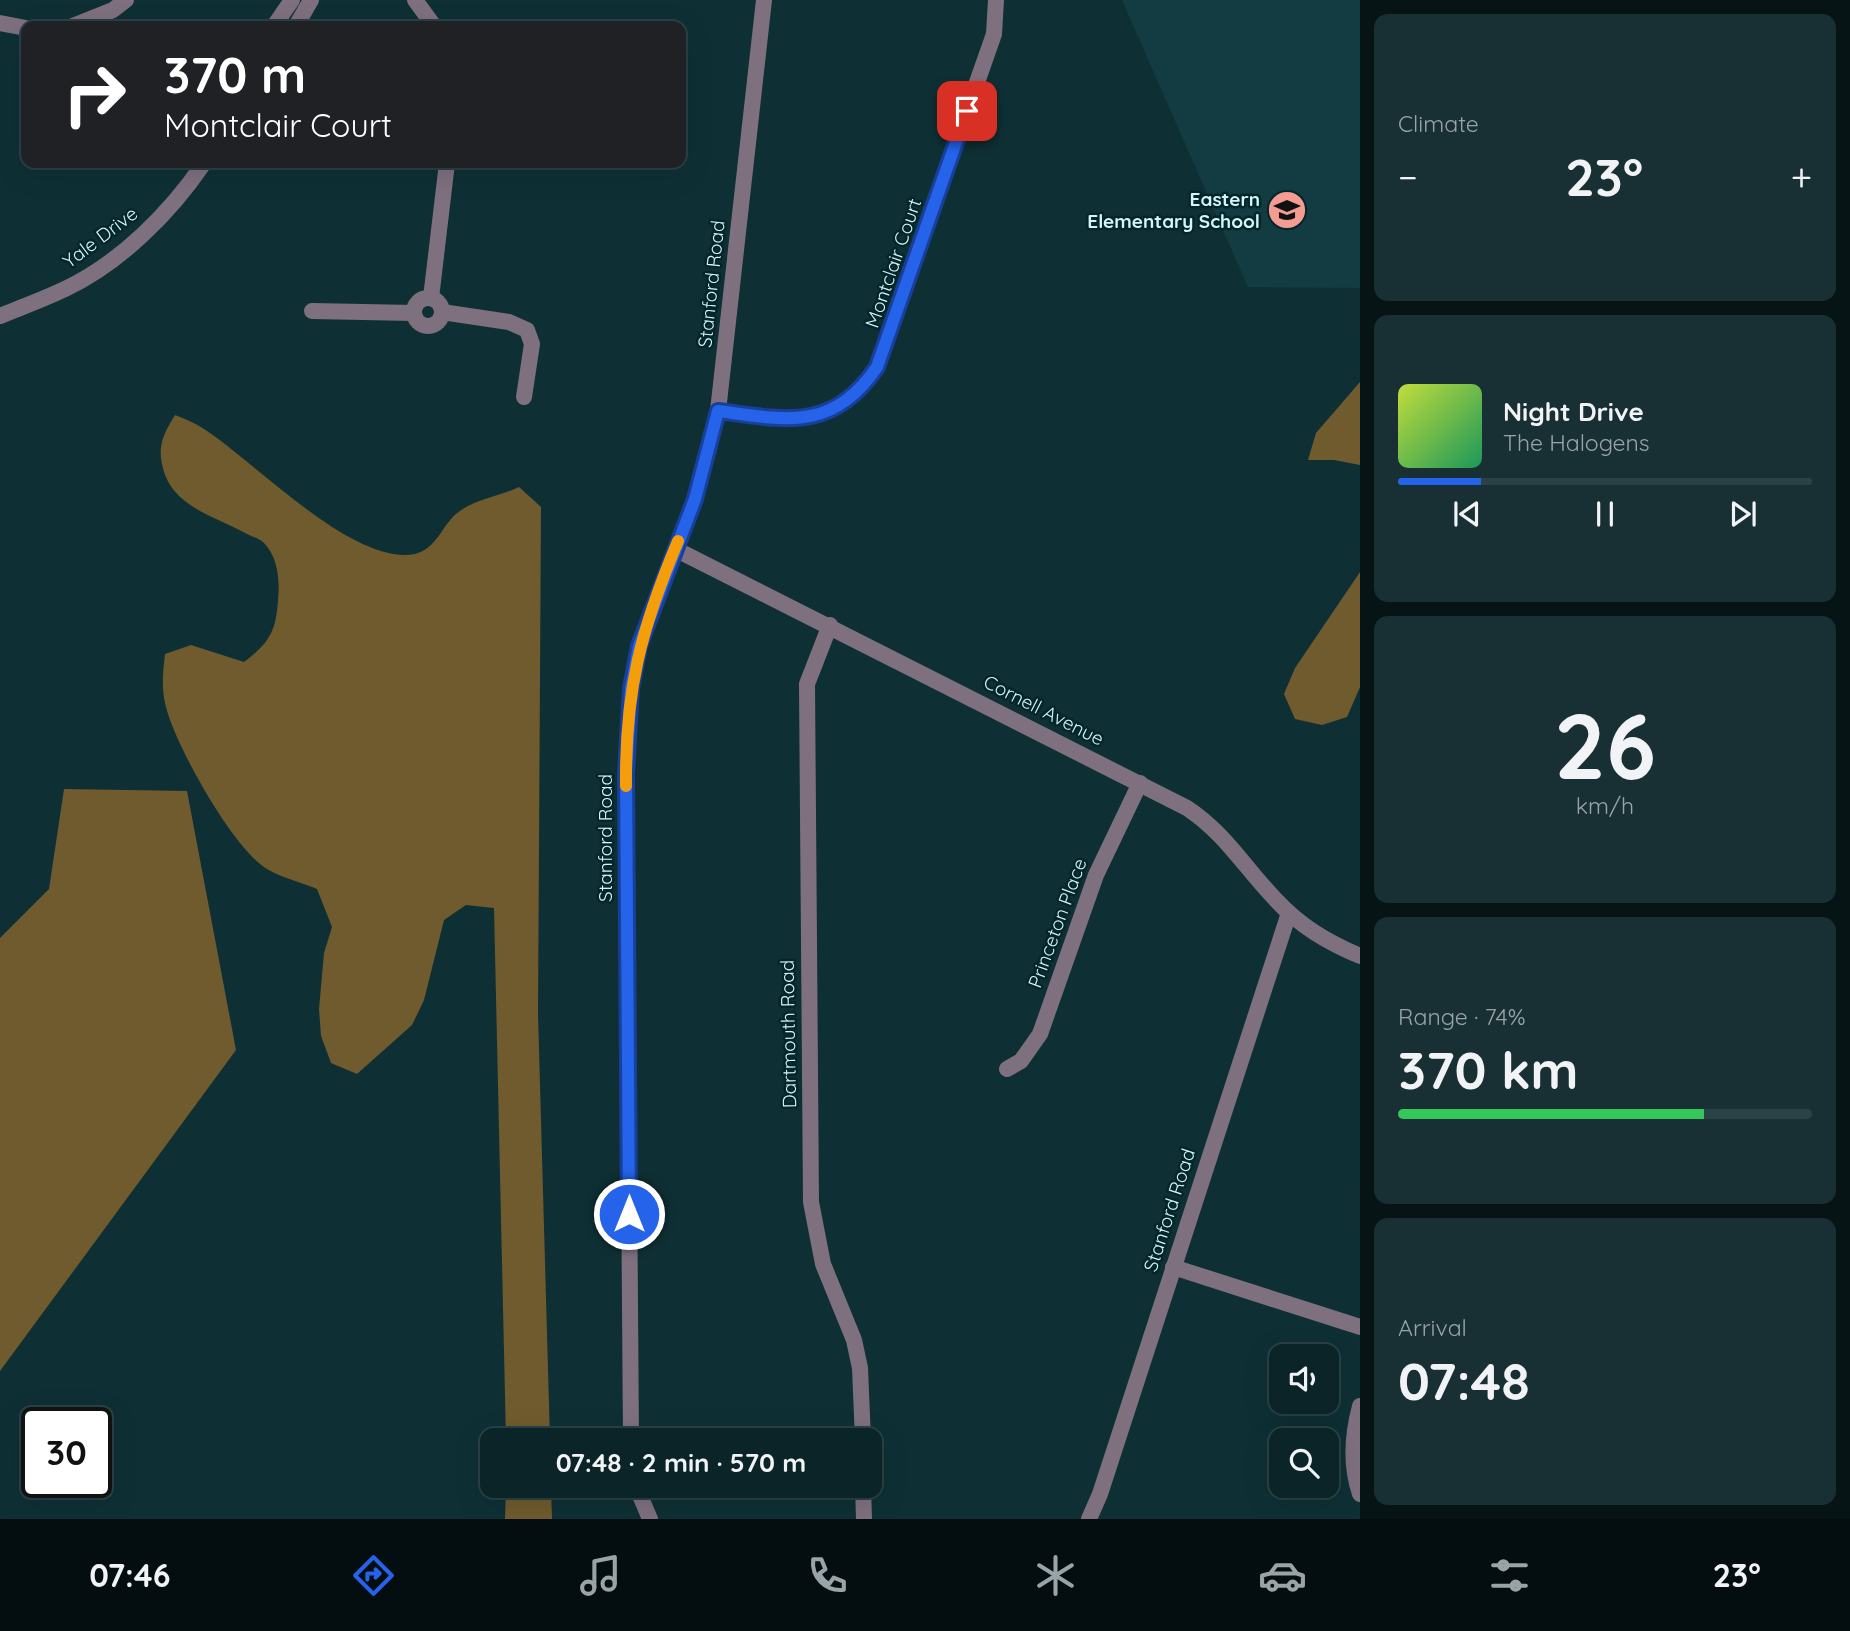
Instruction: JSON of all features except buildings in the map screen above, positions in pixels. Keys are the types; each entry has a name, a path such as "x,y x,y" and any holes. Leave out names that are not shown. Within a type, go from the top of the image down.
{"street":[{"path":"86,21 113,10 126,0"},
{"path":"277,21 292,0"},
{"path":"299,21 311,0"},
{"path":"415,0 430,21"},
{"name":"Stanford Road","path":"631,1428 627,728 639,646 695,499 718,411 764,0"},
{"name":"Montclair Court","path":"718,411 804,419 831,411 851,399 877,367 993,34 996,0"},
{"path":"0,23 21,28"},
{"name":"Yale Drive","path":"0,316 65,289 116,256 159,219 200,168"},
{"path":"431,299 446,168"},
{"path":"431,299 439,303 442,312 439,321 427,326 418,323 414,313 418,302 431,299"},
{"path":"312,310 414,313"},
{"path":"442,312 509,322 527,330 532,344 524,397"},
{"name":"Cornell Avenue","path":"674,549 1140,783 1212,825 1289,913 1332,944 1360,956"},
{"name":"Dartmouth Road","path":"830,625 807,684 811,1202 823,1264 854,1340 860,1368 862,1428"},
{"name":"Princeton Place","path":"1007,1069 1021,1061 1040,1034 1096,874 1140,783"},
{"name":"Stanford Road","path":"1089,1519 1100,1494 1289,913"},
{"path":"1173,1267 1360,1327"},
{"path":"1360,1406 1352,1448 1354,1477 1360,1494"},
{"path":"641,1498 650,1519"},
{"path":"863,1498 863,1519"}],"shaded area":[{"name":"Eastern Elementary School","path":"1122,0 1360,0 1360,288 1248,287"},
{"path":"1360,382 1360,465 1334,460 1308,460 1316,433"},
{"path":"175,415 194,423 334,528 363,544 390,553 415,554 422,551 434,542 451,519 463,509 519,487 541,507 538,1014 550,1428 506,1428 494,908 466,905 444,920 424,1000 412,1025 357,1074 331,1063 321,1036 319,1009 324,953 332,927 317,889 267,869 239,841 193,770 164,700 165,654 191,645 244,662 260,649 270,636 277,611 279,593 275,562 264,543 188,504 179,496 162,466 161,450"},
{"path":"1360,572 1360,687 1347,717 1322,725 1295,719 1284,694 1295,668"},
{"path":"64,789 187,791 236,1050 0,1371 0,938 49,889"},
{"path":"506,1498 551,1498 552,1519 505,1519"}],"slow traffic":[{"path":"626,786 627,728 639,646 678,541"}],"place":[{"name":"Eastern Elementary School","path":"1287,210"}],"route":[{"path":"629,1214 626,773 631,688 639,646 651,608 695,499 718,411 781,419 804,419 831,411 851,399 877,367 889,340 967,111"}]}
